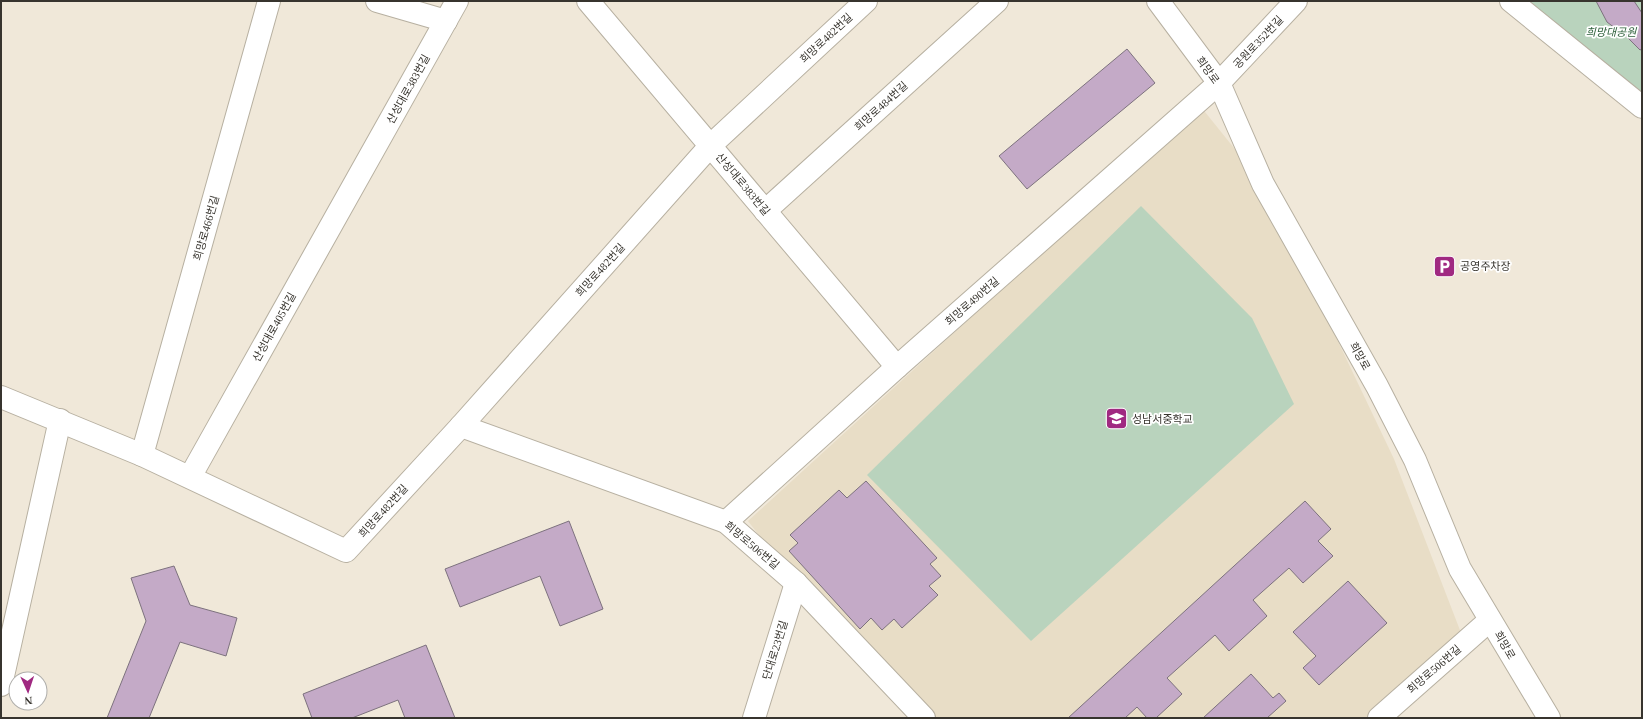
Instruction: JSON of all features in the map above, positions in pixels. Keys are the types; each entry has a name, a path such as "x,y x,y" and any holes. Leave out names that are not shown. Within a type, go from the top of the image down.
{"street":[{"name":"희망로466번길","path":"142,455 269,1"},
{"path":"377,1 446,21"},
{"name":"산성대로383번길","path":"358,176 457,1"},
{"name":"산성대로383번길","path":"588,1 897,367"},
{"name":"희망로482번길","path":"190,477 346,551 461,426 710,145 866,1"},
{"name":"희망로484번길","path":"765,211 996,1"},
{"name":"희망로","path":"1158,1 1219,84 1264,184 1377,386 1415,460 1460,569 1549,718"},
{"name":"공원로352번길","path":"1219,84 1296,1"},
{"path":"1511,1 1642,107"},
{"name":"희망로490번길","path":"726,522 897,367 1219,84"},
{"name":"산성대로405번길","path":"190,477 358,176"},
{"path":"1,397 60,420 190,477"},
{"path":"1,685 60,420"},
{"name":"희망로506번길","path":"461,426 726,522 796,583 924,718"},
{"name":"단대로23번길","path":"754,718 796,583"},
{"name":"희망로506번길","path":"1379,718 1490,620"}],"shaded area":[{"name":"성남서중학교","path":"1201,107 1263,184 1394,459 1463,638 1374,718 924,718 796,583 748,521"}],"green space":[{"name":"희망대공원","path":"1525,1 1642,1 1642,97"},
{"path":"1141,206 1252,318 1294,404 1031,641 867,475"}],"building":[{"path":"1596,1 1634,1 1642,13 1642,49 1640,50 1628,38 1607,22"},
{"path":"1127,49 1155,83 1027,189 999,156"},
{"path":"866,481 937,558 930,564 941,576 929,586 938,595 902,628 894,619 882,630 871,618 860,629 789,551 798,543 790,535 839,490 847,498"},
{"path":"1305,501 1331,529 1318,541 1333,556 1303,583 1289,568 1253,600 1267,616 1229,651 1215,635 1167,678 1182,694 1156,718 1147,718 1137,707 1125,718 1068,718"},
{"path":"569,521 603,609 560,626 540,576 460,607 445,569"},
{"path":"174,566 190,605 237,618 226,656 180,642 149,718 107,718 146,621 131,578"},
{"path":"1348,581 1387,623 1319,685 1303,668 1316,656 1293,632"},
{"path":"426,645 455,718 405,718 398,700 352,718 312,718 303,694"},
{"path":"1251,674 1273,698 1279,693 1286,701 1267,718 1203,718"}],"place":[{"name":"공영주차장","path":"1445,266"},
{"name":"성남서중학교","path":"1117,419"}]}
